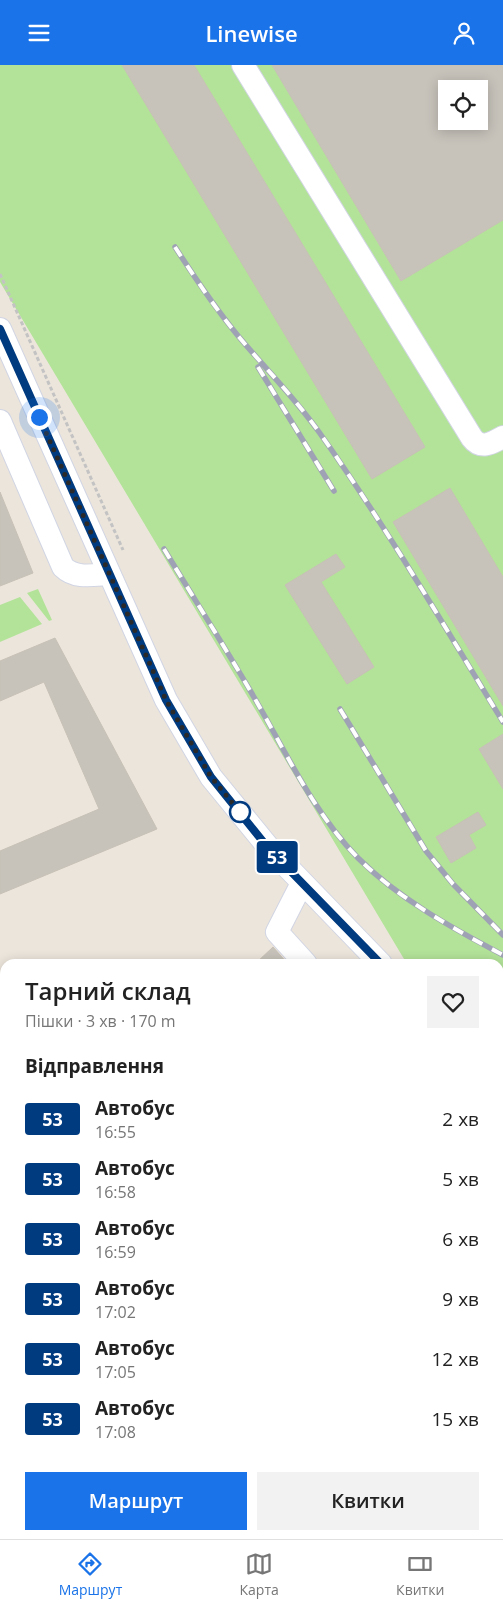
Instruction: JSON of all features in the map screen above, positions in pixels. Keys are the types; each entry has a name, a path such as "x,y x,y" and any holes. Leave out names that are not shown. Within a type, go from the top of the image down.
{"street":[{"path":"243,65 474,441 481,445 503,437"},
{"path":"0,329 166,700 211,777 269,849 372,959"},
{"path":"0,421 63,567 69,573 84,575 109,574"},
{"path":"301,959 276,932 302,883"}],"path":[{"path":"0,273 127,559"}],"green space":[{"path":"0,65 503,65 503,959 404,959 0,282"},
{"path":"38,589 52,620 49,621 27,593"},
{"path":"20,597 42,624 0,642 0,605"}],"building":[{"path":"122,65 194,65 425,447 372,479"},
{"path":"272,65 503,65 503,220 401,281"},
{"path":"450,488 503,577 503,706 393,522"},
{"path":"0,492 33,573 0,586"},
{"path":"336,554 345,567 321,582 374,667 347,684 285,585"},
{"path":"55,638 157,829 0,894 0,851 99,809 44,682 0,701 0,661"},
{"path":"503,734 503,789 479,749"},
{"path":"478,812 486,825 469,835 476,848 451,863 436,837"},
{"path":"273,947 284,959 260,959"}],"railway":[{"path":"175,247 239,337 300,407 319,432 413,575 503,722"},
{"path":"258,367 334,491"},
{"path":"164,549 240,674 313,800 342,840 374,873 408,900 503,955"},
{"path":"340,709 426,851 453,884 503,935"}],"bus line":[{"name":"53","path":"0,329 166,700 211,777 269,849 376,959"}],"route":[{"path":"39,417 166,700 211,777 244,817 240,812"}]}
